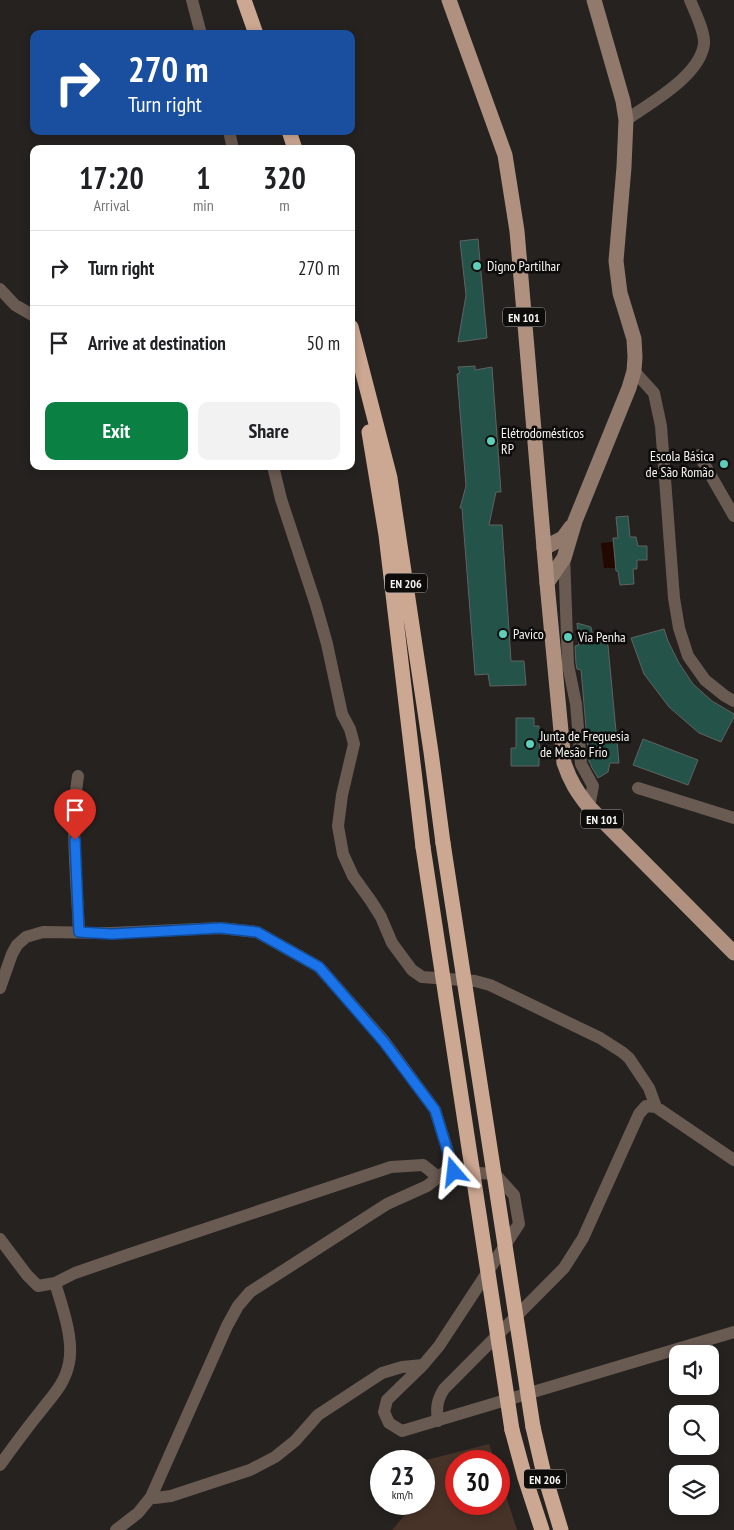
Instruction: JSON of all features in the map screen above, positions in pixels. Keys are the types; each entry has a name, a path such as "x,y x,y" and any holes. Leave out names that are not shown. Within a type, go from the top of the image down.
{"highway":[{"path":"235,0 245,30"},
{"path":"244,0 255,30"},
{"name":"EN 206","path":"355,342 390,478 443,842 534,1428 543,1470 561,1530"},
{"name":"EN 206","path":"355,374 368,430 386,535 423,847 512,1430 542,1530"}],"main road":[{"name":"EN 101","path":"449,0 505,154 511,190 517,232 564,763 569,779 589,807 734,953"}],"street":[{"path":"192,0 201,30"},
{"path":"547,583 564,558 575,521 634,372 634,339 620,293 616,261 626,120 623,101 594,0"},
{"path":"626,120 679,83 698,62 704,44 700,25 690,0"},
{"path":"0,288 15,305 30,314"},
{"path":"634,372 654,393 662,426 674,598 679,628 688,656 705,680 734,701"},
{"path":"699,455 734,516"},
{"path":"274,470 281,499 327,644 342,714 350,728 354,744 342,795 338,826 343,854 352,876 376,909 392,943 412,970 422,977 475,981 490,985 600,1038 629,1058 649,1088 656,1107"},
{"path":"544,548 563,538 575,521"},
{"path":"542,528 563,538"},
{"path":"563,538 568,665 576,704 581,764 593,786 589,807"},
{"path":"78,776 75,795 75,852 79,932"},
{"path":"638,788 734,818"},
{"path":"0,988 17,945 26,937 43,932 112,934 220,928 257,932 319,967 384,1042 435,1110 454,1172"},
{"path":"438,1421 438,1399 444,1389 564,1268 583,1238 638,1114 646,1106 656,1107 734,1160"},
{"path":"0,1238 27,1276 38,1286 55,1283 75,1273 130,1254 391,1167 423,1165 438,1177"},
{"path":"116,1530 138,1513 150,1497 227,1326 238,1306 250,1292 387,1204 427,1186 446,1171 495,1174 514,1195 518,1224 439,1346 423,1365 387,1400 384,1412 389,1423 402,1431 734,1332"},
{"path":"0,1465 59,1389 69,1363 66,1317 55,1283"},
{"path":"150,1497 171,1496 250,1470 275,1457 295,1441 318,1415 382,1374 402,1367 423,1365"}],"shaded area":[{"path":"613,542 616,568 604,568 601,543"},
{"path":"489,1444 491,1450 465,1450"},
{"path":"445,1455 445,1515 510,1515 510,1508 517,1530 392,1530 404,1515 435,1515 435,1458"}],"building":[{"path":"478,239 487,338 458,342 466,295 460,241"},
{"path":"475,366 475,370 492,367 501,492 496,492 489,525 502,525 511,661 524,661 526,685 490,686 488,674 475,675 462,508 460,508 466,486 457,374 460,373 458,367"},
{"path":"628,516 630,537 636,537 638,546 647,546 647,560 637,560 637,569 633,569 634,584 620,585 618,571 616,571 613,538 618,538 616,517"},
{"path":"577,623 591,627 593,637 607,635 619,763 610,763 608,772 598,778 589,762 581,670 577,669 576,664 575,646 579,645"},
{"path":"664,629 679,663 693,684 712,701 734,714 721,742 699,733 669,707 644,674 631,638"},
{"name":"Junta de Freguesia de Mesão Frio","path":"516,718 534,718 534,726 539,726 539,766 511,766 511,748 516,748"},
{"path":"643,739 698,760 688,785 633,765"}],"place":[{"name":"Digno Partilhar","path":"477,266"},
{"name":"Elétrodomésticos RP","path":"491,441"},
{"name":"Escola Básica de São Romão","path":"724,464"},
{"name":"Pavico","path":"503,634"},
{"name":"Via Penha","path":"568,637"},
{"name":"Junta de Freguesia de Mesão Frio","path":"530,744"}],"route":[{"path":"75,840 79,932 112,934 220,928 257,932 319,967 384,1042 435,1110 454,1172"}]}
